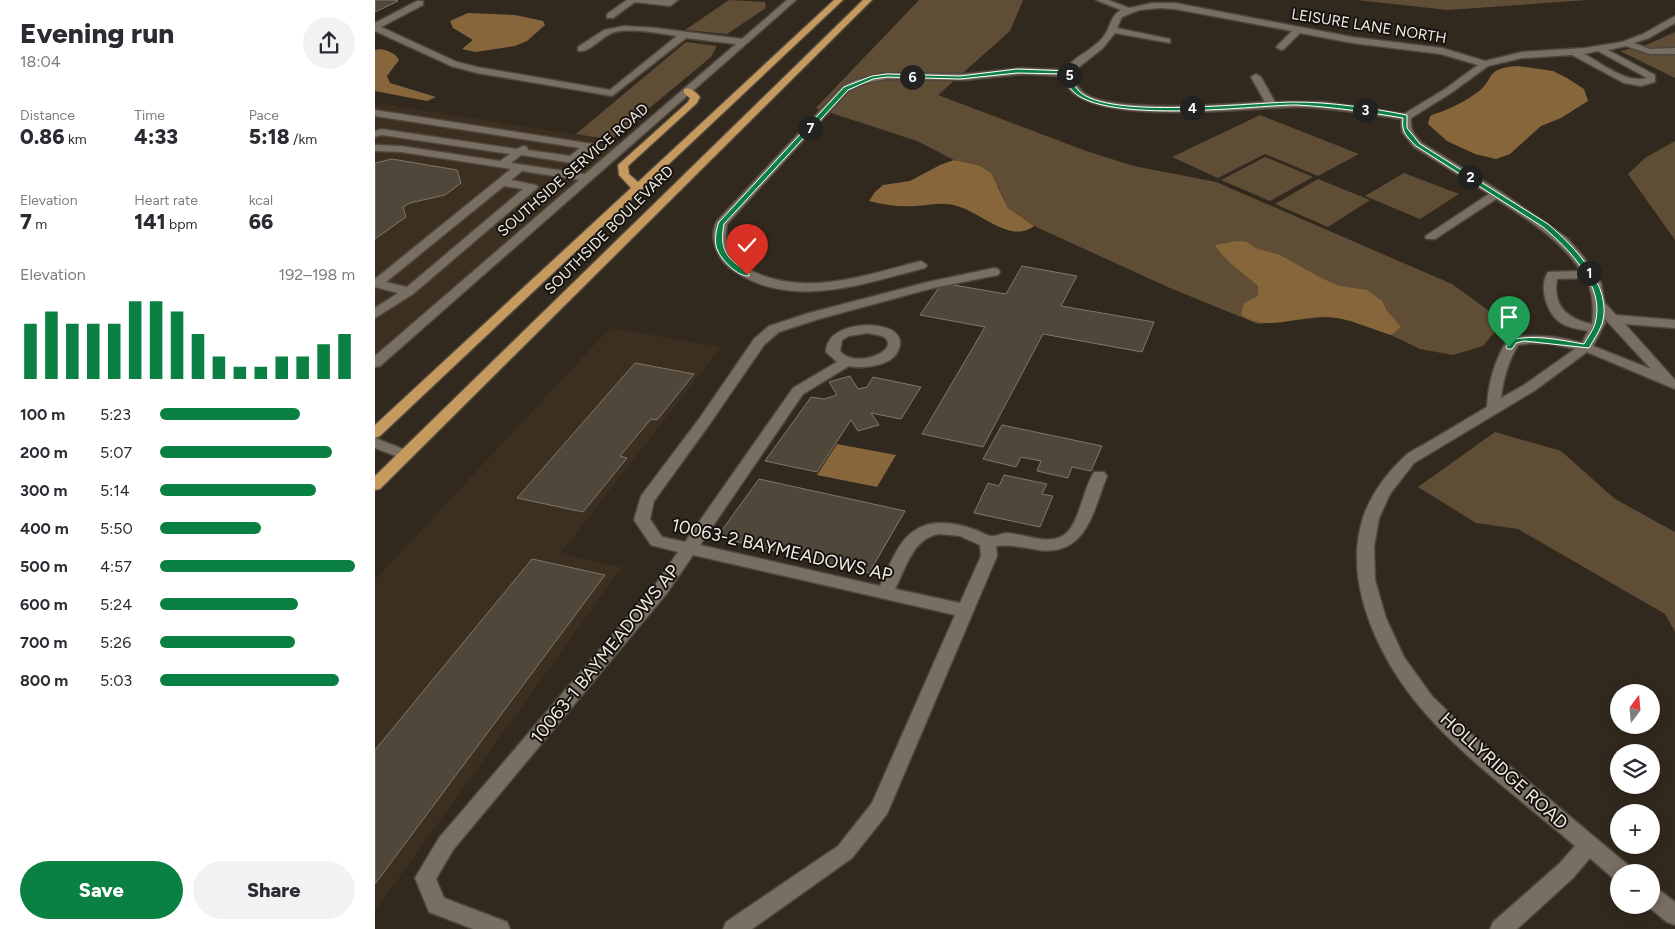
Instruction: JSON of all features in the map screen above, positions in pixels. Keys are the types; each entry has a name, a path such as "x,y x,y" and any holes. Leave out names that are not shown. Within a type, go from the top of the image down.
{"highway":[{"name":"SOUTHSIDE BOULEVARD","path":"375,433 839,0"},
{"name":"SOUTHSIDE BOULEVARD","path":"375,486 868,0"},
{"path":"637,187 624,175 623,165 692,103 695,97 687,91"}],"street":[{"path":"610,16 632,0"},
{"path":"637,0 670,3 674,0"},
{"name":"SOUTHSIDE SERVICE ROAD","path":"375,362 792,0"},
{"path":"1100,0 1128,10"},
{"path":"1187,8 1198,0"},
{"path":"375,27 420,3"},
{"name":"LEISURE LANE NORTH","path":"1128,10 1152,5 1187,8 1359,41 1442,51 1485,64"},
{"path":"1128,10 1118,15 1113,30 1102,45 1073,66 1069,72 1068,81 1078,94 1107,105 1123,108 1158,109 1271,104 1323,104 1405,117 1448,91 1485,64 1522,55 1574,52 1626,43 1646,36 1675,19"},
{"path":"375,27 454,64 477,70 613,93 684,35"},
{"path":"581,49 607,32 632,29 743,42"},
{"path":"1113,30 1167,41"},
{"path":"1281,47 1298,30"},
{"path":"1626,43 1645,52 1675,51"},
{"path":"1574,52 1627,81 1641,83 1652,80 1652,77 1644,71 1600,49"},
{"path":"921,265 840,284 813,288 790,287 769,283 747,275 731,264 720,249 719,235 721,223 846,88 856,83 872,77 887,76 960,77 1017,71 1069,72"},
{"path":"1256,77 1271,104"},
{"path":"375,113 589,146 571,160 381,132 375,134"},
{"name":"HOLLYRIDGE ROAD","path":"1405,117 1404,128 1418,145 1497,194 1545,226 1563,241 1579,259 1595,284 1599,304 1599,323 1586,347 1529,388 1409,460 1383,492 1371,518 1366,548 1367,580 1377,618 1397,661 1426,701 1461,738 1611,864"},
{"path":"502,165 537,138"},
{"path":"375,148 401,148 587,178"},
{"path":"409,291 376,284 521,168"},
{"path":"375,314 409,291 532,187 502,182"},
{"path":"1431,237 1497,194"},
{"name":"10063-2 BAYMEADOWS AP","path":"965,611 657,541 642,520 646,500 704,422 759,342 774,329 814,316 932,285 994,272"},
{"path":"1589,274 1561,273 1552,275 1549,284 1554,305 1563,320 1596,329"},
{"path":"1599,304 1667,378"},
{"path":"1612,319 1675,324"},
{"path":"1493,408 1497,378 1513,342 1535,339 1586,347 1667,378"},
{"name":"10063-1 BAYMEADOWS AP","path":"499,929 437,905 425,878 446,844 661,588 690,549 798,391 847,362"},
{"path":"1667,378 1675,368"},
{"path":"375,443 406,455"},
{"path":"375,455 406,455"},
{"path":"886,592 913,540 921,533 945,528 972,533 988,542 1006,539 1041,545 1063,543 1077,532 1099,476"},
{"path":"734,929 845,852 880,808 989,556 988,542"},
{"path":"1501,929 1566,871 1588,846"},
{"path":"1660,903 1675,915"}],"shaded area":[{"path":"729,0 765,2 766,8 727,34 685,30"},
{"path":"919,0 1023,0 1010,31 938,95 1089,152 1134,166 1216,182 1452,284 1496,316 1494,333 1483,346 1453,355 1420,349 1391,335 1347,319 1326,317 1258,324 1170,288 1034,226 1008,208 999,188 978,165 954,160 917,141 816,108"},
{"path":"1356,0 1587,0 1448,10"},
{"path":"468,13 515,15 543,21 545,25 527,41 515,46 476,52 462,49 473,40 453,28 450,21"},
{"path":"1675,32 1675,78 1620,51 1644,46"},
{"path":"686,42 717,46 711,57 611,140 576,134"},
{"path":"381,49 396,56 399,60 387,76 390,83 436,97 427,101 375,91 375,50"},
{"path":"1518,66 1553,71 1567,78 1584,89 1588,101 1561,118 1541,126 1510,154 1496,159 1475,154 1447,141 1428,124 1430,116 1458,104 1481,89 1494,72 1507,67"},
{"path":"375,103 622,142 375,354"},
{"path":"1260,115 1359,154 1318,176 1265,154 1218,178 1172,157"},
{"path":"1675,141 1675,240 1628,174 1645,158"},
{"path":"1265,157 1313,177 1270,201 1221,180"},
{"path":"954,160 978,165 991,173 1008,208 1034,226 1025,231 1007,230 969,211 949,204 903,206 869,201 883,185 910,181 940,165"},
{"path":"1404,173 1459,194 1420,219 1365,196"},
{"path":"1318,179 1370,200 1328,227 1275,204"},
{"path":"1237,241 1247,242 1255,248 1280,255 1321,278 1340,286 1367,290 1382,301 1387,311 1401,327 1391,335 1336,318 1317,317 1262,323 1241,315 1244,303 1258,296 1258,286 1229,262 1215,245"},
{"path":"610,328 721,347 560,554 622,567 375,911 375,580"},
{"path":"1495,432 1561,451 1615,499 1675,532 1675,632 1665,614 1518,529 1476,523 1418,487"},
{"path":"837,444 896,455 877,487 817,475"}],"building":[{"path":"375,0 394,0 398,1 375,12"},
{"path":"392,159 457,170 461,183 445,195 410,203 403,207 406,217 375,239 375,163"},
{"path":"1022,266 1077,276 1061,306 1154,322 1142,352 1043,334 983,447 922,434 985,327 920,315 942,283 1006,294"},
{"path":"635,363 694,374 657,420 651,419 620,456 627,458 583,512 517,498"},
{"path":"850,376 858,389 867,387 873,377 921,387 901,419 871,413 879,425 858,431 851,420 817,472 765,461 811,397 824,399 837,395 829,382"},
{"path":"1002,425 1102,446 1091,471 1072,467 1068,478 1037,471 1041,461 1021,457 1016,467 983,459"},
{"path":"1004,475 1047,484 1042,494 1053,496 1040,527 974,513 988,483 999,486"},
{"path":"759,479 905,511 869,573 717,537"},
{"path":"532,559 605,575 375,884 375,750"}],"route":[{"path":"747,275 731,264 720,249 719,235 721,223 846,88 872,77 960,77 1017,71 1069,72 1068,81 1078,94 1089,100 1123,108 1158,109 1271,104 1323,104 1405,117 1404,128 1418,145 1545,226 1563,241 1579,259 1595,284 1598,292 1599,323 1586,347 1524,339 1513,342 1509,347"}]}
